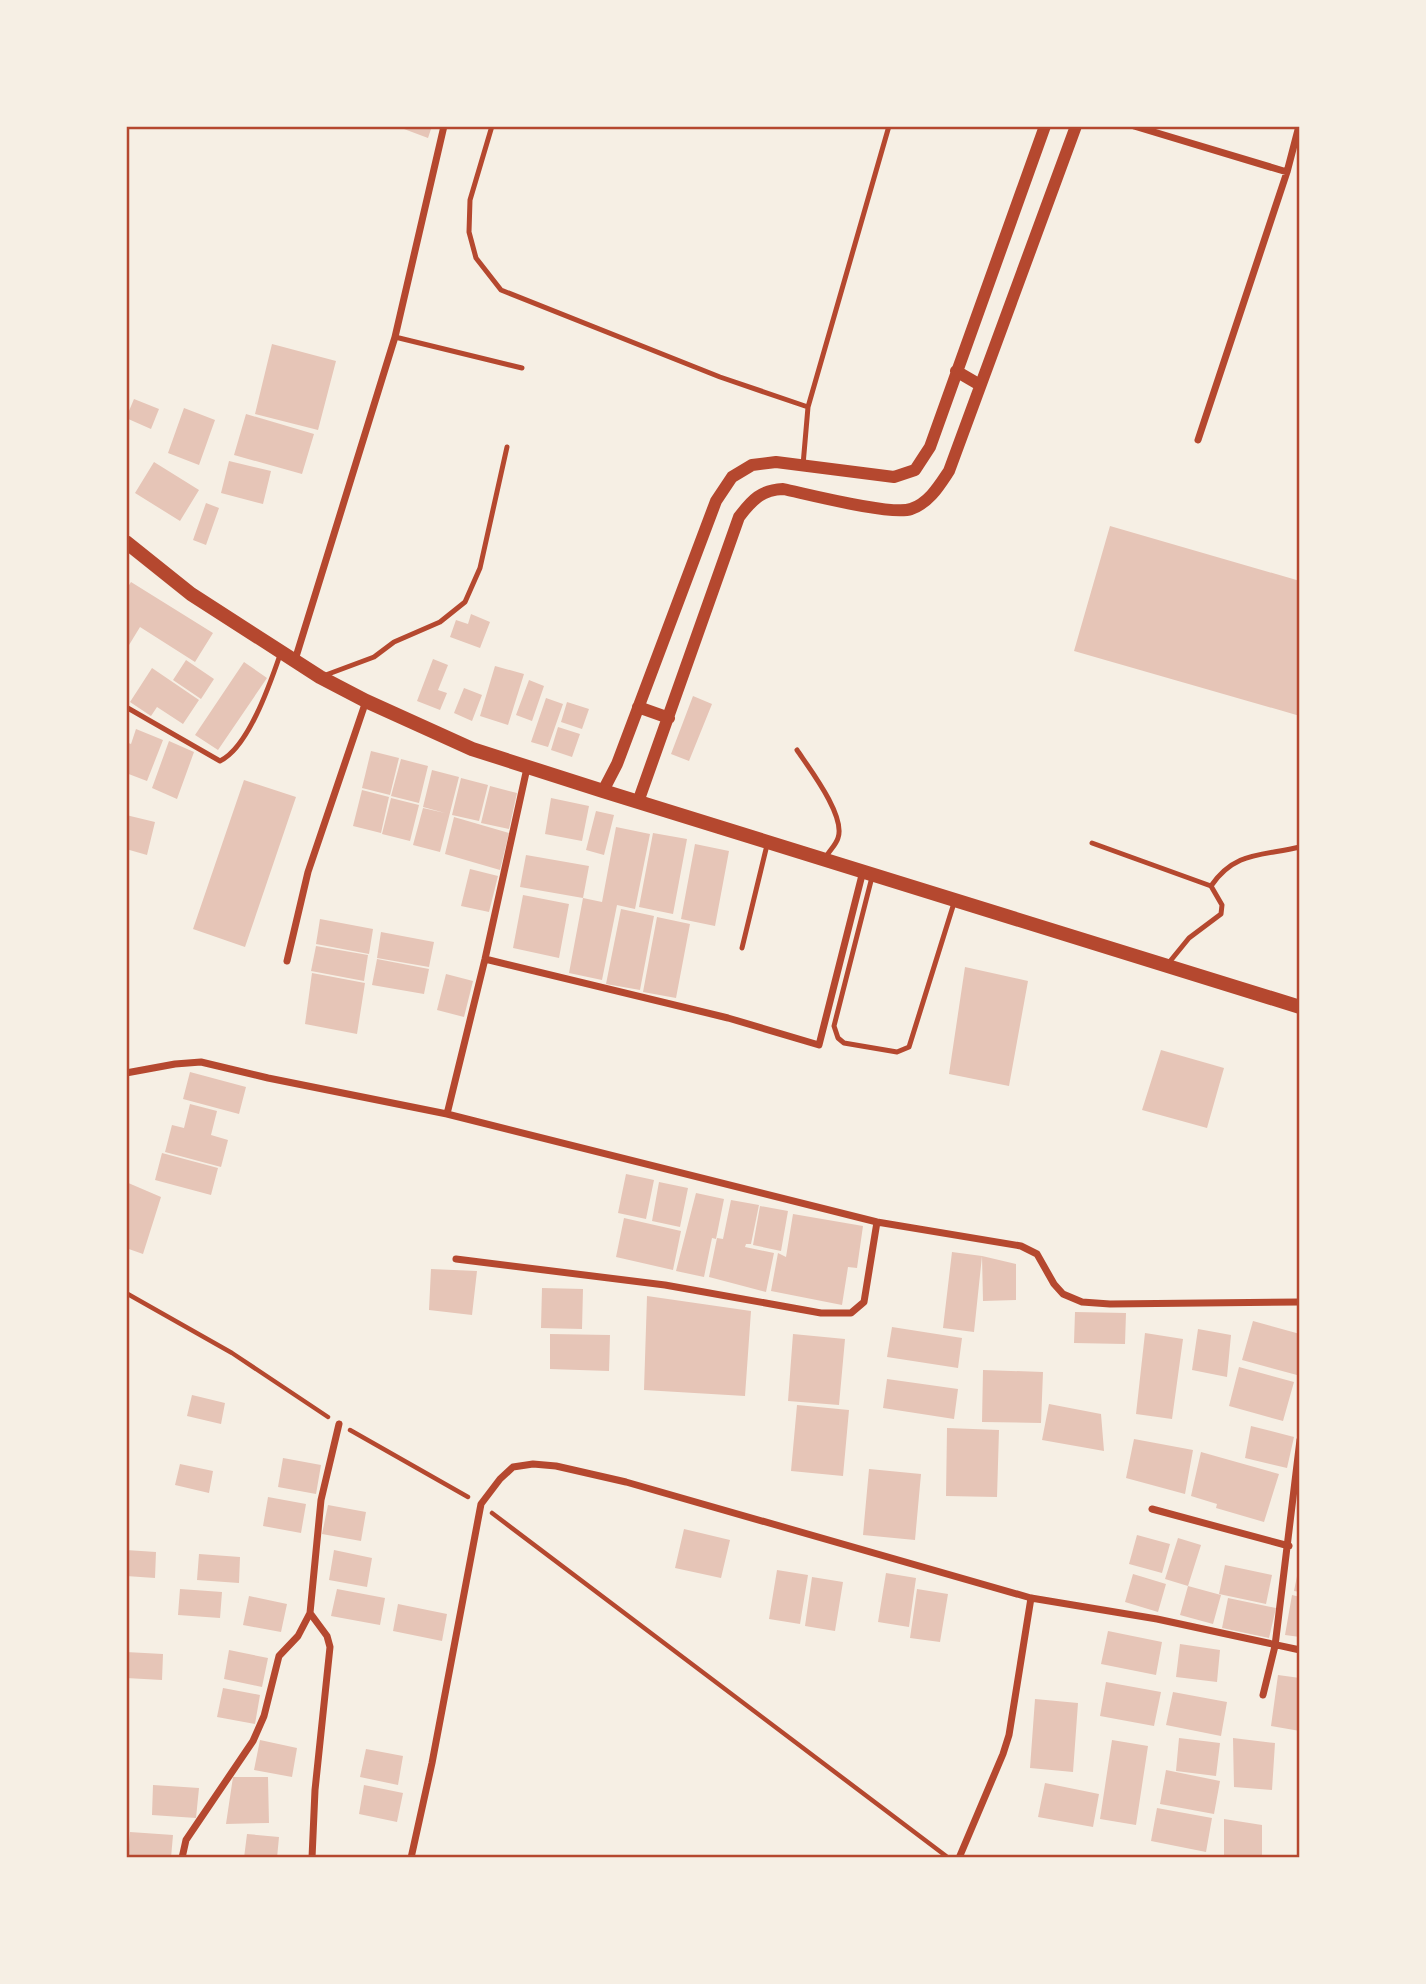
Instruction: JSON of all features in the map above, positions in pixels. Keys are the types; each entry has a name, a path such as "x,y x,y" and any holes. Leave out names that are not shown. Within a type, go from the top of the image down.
{"main road":[{"path":"126,542 191,594 320,677 472,749 1300,1007"}],"street":[{"path":"288,656 395,337 444,126"},
{"path":"603,792 617,764 716,501 732,477 752,466 776,461 894,477 915,470 930,447 1045,126"},
{"path":"638,802 739,516 754,499 769,490 783,489 890,510 911,510 932,496 949,471 1076,126"},
{"path":"1136,126 1287,172"},
{"path":"1198,440 1287,172 1299,126"},
{"path":"956,371 980,385"},
{"path":"287,961 308,872 366,701"},
{"path":"638,707 669,718"},
{"path":"447,1114 485,959 527,768"},
{"path":"485,959 728,1018 819,1045 868,873"},
{"path":"126,1073 201,1062 268,1079 447,1114 877,1222 1021,1246 1037,1254 1063,1294 1082,1302 1110,1304 1300,1301"},
{"path":"456,1259 666,1285 821,1313 850,1312 864,1301 877,1222"},
{"path":"182,1858 186,1840 253,1741 264,1716 279,1656 298,1636 310,1613 321,1500 339,1424"},
{"path":"1263,1695 1275,1646 1300,1440"},
{"path":"411,1858 432,1763 481,1504 513,1467 533,1464 556,1466 626,1482 1031,1598 1157,1619 1300,1650"},
{"path":"1152,1509 1289,1546"},
{"path":"959,1858 1009,1735 1031,1598"},
{"path":"310,1613 327,1636 330,1647 315,1790 312,1858"}],"lane":[{"path":"492,126 470,200 468,232 476,258 501,290 720,377 808,407"},
{"path":"803,465 808,407 889,126"},
{"path":"395,337 522,368"},
{"path":"320,677 374,657 394,642 440,622 465,602 480,568 507,447"},
{"path":"126,707 220,761 229,757 254,721 288,656"},
{"path":"797,750 838,820 839,837 824,860"},
{"path":"742,948 765,860 767,842"},
{"path":"1092,843 1211,886 1222,905 1221,914 1189,938 1167,965"},
{"path":"1211,886 1222,870 1239,860 1300,847"},
{"path":"868,873 834,1026 838,1038 845,1043 897,1052 909,1047 955,900"}],"path":[{"path":"126,1293 232,1353 339,1424 481,1504 948,1858"}],"building":[{"path":"405,126 432,126 428,138 404,129"},
{"path":"272,344 336,361 318,430 255,414"},
{"path":"134,399 159,409 151,429 126,418"},
{"path":"184,408 215,420 199,465 168,453"},
{"path":"246,414 314,434 302,474 234,455"},
{"path":"229,461 271,471 263,504 221,493"},
{"path":"154,462 199,490 180,521 135,493"},
{"path":"206,503 219,508 206,545 193,540"},
{"path":"1110,526 1300,581 1300,716 1074,651"},
{"path":"131,582 213,633 195,662 140,627 126,650 126,590"},
{"path":"471,614 490,622 480,648 450,637 456,620 468,624"},
{"path":"433,659 448,665 438,690 447,693 440,710 417,701"},
{"path":"186,660 214,679 201,699 173,680"},
{"path":"244,662 267,678 218,750 195,735"},
{"path":"495,666 524,674 508,725 480,716"},
{"path":"152,668 199,700 183,724 157,707 151,716 130,702"},
{"path":"529,680 544,686 532,721 516,715"},
{"path":"464,688 482,695 472,721 454,713"},
{"path":"693,696 712,704 689,761 671,754"},
{"path":"546,698 563,704 548,747 531,742"},
{"path":"567,702 589,709 582,729 561,722"},
{"path":"558,727 580,734 572,757 551,750"},
{"path":"136,729 163,740 147,781 126,773 126,742 131,744"},
{"path":"169,741 194,752 177,799 152,788"},
{"path":"371,751 399,758 390,795 362,788"},
{"path":"401,759 428,766 419,803 391,796"},
{"path":"432,770 459,777 440,852 413,845 423,808 445,813 423,807"},
{"path":"461,778 488,785 479,821 452,815"},
{"path":"244,780 296,797 245,947 193,929"},
{"path":"490,786 517,793 509,829 481,823"},
{"path":"362,790 389,797 381,833 353,826"},
{"path":"391,798 419,805 410,841 382,834"},
{"path":"551,798 589,806 582,841 545,834"},
{"path":"596,811 614,815 604,855 586,850"},
{"path":"126,815 155,822 147,855 126,849"},
{"path":"454,817 509,833 500,870 445,854"},
{"path":"616,827 650,834 635,909 617,905 602,980 569,973 583,898 602,902"},
{"path":"653,833 687,839 673,914 639,907"},
{"path":"695,844 729,851 715,926 681,919"},
{"path":"526,855 589,866 583,898 520,887"},
{"path":"470,869 498,876 489,912 461,906"},
{"path":"523,895 569,904 559,958 513,948"},
{"path":"621,909 654,916 640,990 606,984"},
{"path":"657,917 690,924 676,998 643,992"},
{"path":"320,919 373,929 369,954 316,944"},
{"path":"381,932 434,942 429,967 377,958"},
{"path":"316,946 368,955 364,981 311,971"},
{"path":"377,959 429,969 424,994 372,985"},
{"path":"965,967 1028,981 1009,1086 949,1074"},
{"path":"312,973 365,983 357,1034 305,1024"},
{"path":"446,974 473,981 464,1017 437,1010"},
{"path":"1161,1050 1224,1068 1207,1128 1142,1110"},
{"path":"190,1072 246,1087 239,1114 183,1099"},
{"path":"190,1104 217,1111 211,1135 228,1140 221,1167 165,1152 172,1125 184,1128"},
{"path":"162,1153 218,1168 211,1195 155,1180"},
{"path":"626,1174 654,1180 646,1219 618,1213"},
{"path":"126,1182 161,1197 143,1254 126,1248"},
{"path":"659,1182 688,1188 680,1227 652,1221"},
{"path":"696,1193 724,1199 716,1239 712,1238 704,1277 676,1271"},
{"path":"731,1200 759,1205 751,1244 746,1244 745,1247 774,1253 766,1292 709,1277 717,1238 723,1239"},
{"path":"760,1206 788,1211 781,1251 753,1245"},
{"path":"793,1214 863,1226 857,1268 848,1267 842,1305 771,1291 778,1253 786,1257"},
{"path":"624,1218 681,1231 673,1270 616,1257"},
{"path":"952,1252 982,1256 974,1332 943,1328"},
{"path":"982,1256 1016,1264 1016,1300 983,1301"},
{"path":"431,1269 477,1271 472,1315 429,1310"},
{"path":"542,1288 583,1289 582,1329 541,1328"},
{"path":"647,1296 751,1311 745,1396 644,1390"},
{"path":"1075,1312 1126,1313 1125,1344 1074,1343"},
{"path":"1253,1321 1300,1334 1300,1363 1297,1375 1242,1360"},
{"path":"892,1327 962,1338 958,1368 887,1357"},
{"path":"1198,1329 1231,1335 1227,1377 1192,1370"},
{"path":"1145,1333 1183,1339 1172,1419 1136,1414"},
{"path":"550,1334 610,1335 609,1371 550,1369"},
{"path":"793,1334 845,1339 839,1405 788,1401"},
{"path":"1239,1367 1294,1382 1283,1421 1229,1406"},
{"path":"983,1370 1043,1372 1041,1423 982,1422"},
{"path":"887,1379 958,1389 954,1419 883,1408"},
{"path":"192,1395 225,1403 221,1424 187,1416"},
{"path":"1049,1404 1101,1414 1104,1451 1042,1440"},
{"path":"797,1405 849,1410 843,1476 791,1471"},
{"path":"1251,1426 1294,1437 1287,1468 1245,1458"},
{"path":"947,1428 999,1430 997,1497 946,1496"},
{"path":"1134,1439 1193,1450 1185,1494 1126,1478"},
{"path":"1201,1452 1279,1474 1264,1522 1216,1508 1217,1504 1191,1496"},
{"path":"283,1458 321,1465 316,1494 278,1487"},
{"path":"180,1464 213,1471 209,1493 175,1485"},
{"path":"869,1469 921,1474 915,1540 863,1535"},
{"path":"268,1497 306,1504 301,1533 263,1526"},
{"path":"328,1505 366,1512 361,1541 322,1534"},
{"path":"684,1529 730,1540 721,1578 675,1568"},
{"path":"1137,1535 1170,1544 1162,1573 1129,1564"},
{"path":"1178,1538 1201,1545 1188,1586 1165,1579"},
{"path":"126,1550 156,1552 155,1578 126,1576"},
{"path":"334,1550 372,1558 367,1587 329,1580"},
{"path":"199,1554 240,1557 239,1583 197,1580"},
{"path":"1225,1565 1272,1575 1266,1604 1219,1594"},
{"path":"1300,1567 1300,1592 1294,1591"},
{"path":"777,1570 808,1575 800,1624 769,1619"},
{"path":"886,1573 916,1578 909,1627 878,1622"},
{"path":"1133,1574 1166,1584 1158,1612 1125,1602"},
{"path":"812,1577 843,1582 835,1631 805,1626"},
{"path":"1188,1586 1221,1595 1213,1624 1180,1615"},
{"path":"180,1589 222,1592 220,1618 178,1615"},
{"path":"337,1589 385,1598 380,1625 331,1616"},
{"path":"917,1589 948,1594 940,1642 910,1638"},
{"path":"1292,1595 1300,1597 1300,1637 1285,1635"},
{"path":"249,1596 287,1604 281,1632 243,1625"},
{"path":"1228,1598 1276,1608 1269,1638 1222,1628"},
{"path":"398,1604 447,1614 442,1641 393,1631"},
{"path":"1108,1631 1162,1642 1156,1675 1101,1664"},
{"path":"1180,1644 1220,1650 1217,1682 1176,1677"},
{"path":"229,1650 268,1658 262,1687 224,1679"},
{"path":"126,1652 163,1654 162,1680 126,1678"},
{"path":"1278,1675 1300,1678 1300,1731 1271,1726"},
{"path":"1106,1682 1161,1692 1154,1726 1100,1716"},
{"path":"223,1688 260,1695 255,1724 217,1717"},
{"path":"1173,1692 1227,1702 1221,1736 1166,1725"},
{"path":"1035,1699 1078,1703 1073,1772 1030,1768"},
{"path":"1179,1738 1220,1743 1216,1776 1176,1771"},
{"path":"1233,1738 1275,1743 1272,1790 1234,1787"},
{"path":"260,1740 297,1748 292,1777 254,1770"},
{"path":"1112,1740 1148,1746 1136,1825 1100,1819"},
{"path":"366,1749 403,1756 398,1785 360,1777"},
{"path":"1166,1770 1220,1781 1214,1814 1160,1804"},
{"path":"233,1777 268,1777 269,1823 226,1824"},
{"path":"1045,1783 1099,1794 1093,1827 1038,1817"},
{"path":"153,1785 199,1788 196,1818 152,1815"},
{"path":"364,1785 403,1793 397,1822 359,1814"},
{"path":"1157,1808 1212,1818 1206,1852 1151,1841"},
{"path":"1224,1819 1262,1825 1262,1858 1224,1858"},
{"path":"130,1832 173,1835 171,1858 128,1858"},
{"path":"247,1834 279,1837 277,1858 244,1858"}]}
